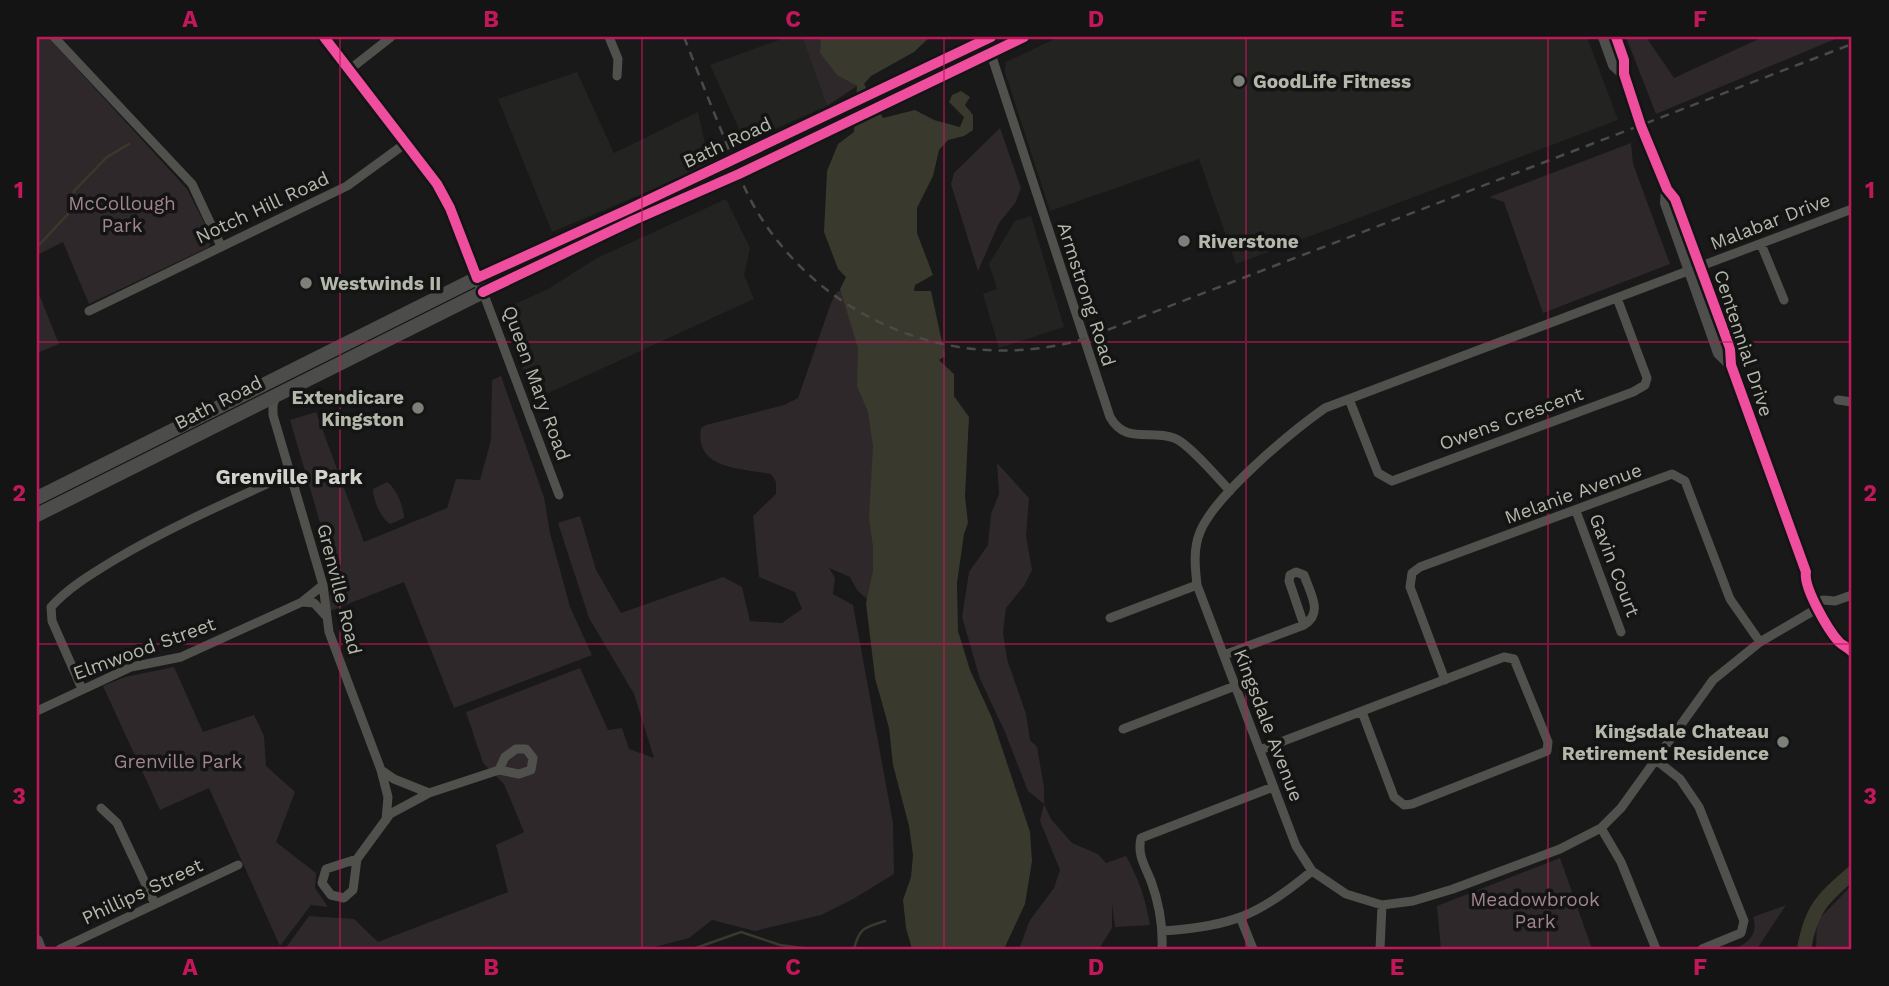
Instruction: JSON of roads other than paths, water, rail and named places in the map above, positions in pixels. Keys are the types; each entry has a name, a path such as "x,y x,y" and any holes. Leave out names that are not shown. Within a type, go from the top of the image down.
{"main road":[{"name":"Queen Mary Road","path":"324,37 445,198 483,292"},
{"name":"Bath Road","path":"839,117 881,88 989,43 1024,37"},
{"name":"Centennial Drive","path":"1604,37 1614,65 1624,74"},
{"name":"Centennial Drive","path":"1616,37 1625,60 1624,74 1641,126 1667,189 1666,203 1730,348 1731,365 1806,572 1805,580 1821,604 1840,643 1851,650"},
{"name":"Bath Road","path":"37,515 483,292 632,214 839,117 891,101 989,43"},
{"name":"Bath Road","path":"37,498 477,278 632,214"},
{"path":"37,941 40,949"}],"street":[{"path":"54,37 192,184 221,247"},
{"path":"349,70 391,37"},
{"path":"609,37 618,59 617,76"},
{"name":"Armstrong Road","path":"989,43 1114,425 1124,432 1175,438 1230,491"},
{"name":"Notch Hill Road","path":"89,311 347,186 406,143"},
{"name":"Malabar Drive","path":"1695,269 1852,209"},
{"path":"1761,244 1784,300"},
{"name":"Kingsdale Avenue","path":"1695,269 1325,408 1297,428 1211,512 1200,533 1194,559 1197,585 1296,846 1312,871 1346,894 1382,905 1413,901 1560,849 1601,828 1621,808 1705,688 1759,642 1821,604"},
{"name":"Queen Mary Road","path":"483,292 559,495"},
{"name":"Owens Crescent","path":"1349,399 1378,473 1392,481 1633,392 1644,384 1647,378 1617,298"},
{"name":"Grenville Road","path":"277,394 273,415 323,585 329,632 382,770 388,797 386,820"},
{"path":"1839,400 1852,402"},
{"path":"250,408 263,407 273,415"},
{"path":"82,689 52,621 51,607 61,596 95,571 151,538 291,473"},
{"name":"Melanie Avenue","path":"1445,680 1410,587 1412,573 1420,567 1672,474 1685,481 1730,599 1759,642"},
{"name":"Gavin Court","path":"1576,511 1621,632"},
{"path":"1224,655 1304,625 1312,619 1316,608 1304,575 1296,572 1290,575 1289,581 1304,625"},
{"name":"Elmwood Street","path":"37,711 131,667 181,657 303,602 323,585"},
{"path":"1110,618 1197,585"},
{"path":"1821,604 1852,596"},
{"path":"303,602 314,603 327,616"},
{"path":"1260,750 1504,657 1514,659 1548,742 1547,751 1404,805 1394,797 1362,712"},
{"path":"1123,729 1235,686"},
{"path":"1656,760 1679,779 1699,807 1744,921 1741,933 1702,949"},
{"path":"382,770 394,779 429,793"},
{"path":"357,859 326,869 322,883 331,895 344,898 353,890 357,859 390,814 429,793 499,770"},
{"path":"1162,949 1163,931 1152,883 1138,851 1141,838 1273,787"},
{"path":"101,808 117,823 155,904"},
{"path":"1601,828 1621,862 1656,949"},
{"name":"Phillips Street","path":"60,949 238,865"},
{"path":"1163,931 1200,928 1241,919 1280,898 1312,871"},
{"path":"1380,949 1382,905"},
{"path":"1241,919 1253,949"}],"waterway":[{"path":"37,245 68,214 74,191 107,157 129,144"},
{"path":"1804,949 1810,924 1819,906 1852,873"},
{"path":"854,949 864,929 885,921"},
{"path":"693,949 741,932 780,945 810,949"}],"railway":[{"path":"684,37 746,190 783,248 817,282 855,309 897,330 942,344 989,350 1036,349 1084,339 1852,44"}],"place":[{"name":"GoodLife Fitness","path":"1239,81"},
{"name":"Riverstone","path":"1184,241"},
{"name":"Westwinds II","path":"306,283"},
{"name":"Extendicare Kingston","path":"418,408"},
{"name":"Kingsdale Chateau Retirement Residence","path":"1783,742"}],"district":[{"name":"Grenville Park","path":"289,477"}],"park label":[{"name":"McCollough Park","path":"122,214"},
{"name":"Meadowbrook Park","path":"1535,910"}]}
